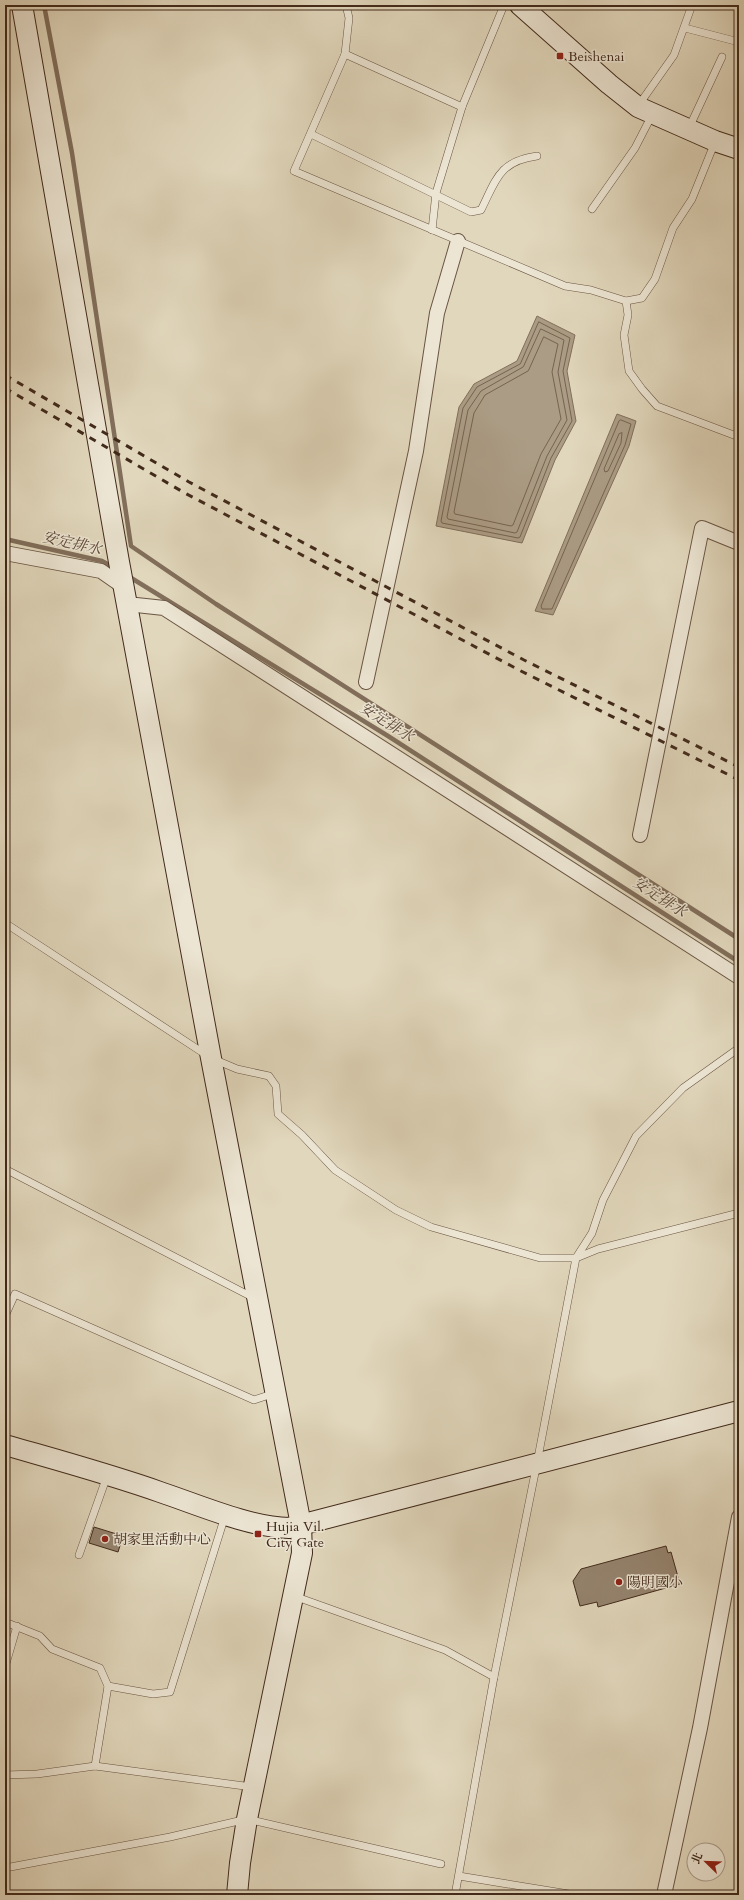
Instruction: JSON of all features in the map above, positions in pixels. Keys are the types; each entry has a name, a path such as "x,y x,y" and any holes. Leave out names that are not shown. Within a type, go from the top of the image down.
{"street":[{"path":"22,5 123,583 211,1058 301,1525 302,1553 247,1819 240,1863 237,1895"},
{"path":"520,5 609,84 645,111 716,142 739,149"},
{"path":"366,682 416,451 437,313 458,241"},
{"path":"640,835 702,528 739,543"},
{"path":"5,553 101,570 164,608 739,978"},
{"path":"5,1445 108,1474 225,1514 273,1528 289,1528 739,1411"},
{"path":"664,1895 700,1728 739,1517"}],"lane":[{"path":"346,5 349,18 345,54 294,171 566,286 591,290 626,301 642,298 655,279 673,228 692,199 716,142"},
{"path":"432,230 436,193 462,107 504,5"},
{"path":"592,209 636,148 645,111 674,55 685,28 692,5"},
{"path":"685,28 739,42"},
{"path":"345,54 462,107"},
{"path":"688,130 722,57"},
{"path":"311,134 436,193 471,212 481,210 503,168 522,158 537,156"},
{"path":"626,301 628,315 624,335 629,371 642,389 657,406 739,438"},
{"path":"5,923 211,1058 237,1069 270,1076 276,1086 278,1114 302,1135 334,1170 396,1210 431,1227 540,1258 576,1258 598,1249 739,1213"},
{"path":"455,1895 494,1677 576,1258 592,1233 603,1200 636,1136 682,1088 739,1048"},
{"path":"5,1169 258,1300"},
{"path":"5,1316 15,1294 254,1400 276,1393"},
{"path":"79,1555 108,1474"},
{"path":"108,1686 152,1694 170,1692 225,1514"},
{"path":"293,1596 445,1650 494,1677"},
{"path":"5,1622 40,1636 52,1649 100,1668 108,1686 95,1766"},
{"path":"5,1667 17,1626"},
{"path":"5,1775 37,1774 95,1766 254,1787"},
{"path":"5,1868 170,1837 247,1819 441,1864"},
{"path":"459,1876 575,1895"}],"water":[{"path":"537,316 575,335 567,371 576,421 555,460 522,543 436,526 459,407 474,384 517,361"},
{"path":"617,414 636,421 629,446 553,615 535,611"}],"building":[{"name":"胡家里活動中心","path":"94,1527 123,1536 118,1552 89,1543"},
{"path":"666,1546 668,1553 671,1552 680,1584 598,1607 597,1602 580,1606 573,1581 581,1569"}],"waterway":[{"path":"44,5 72,153 131,546 216,604 739,939"},
{"name":"安定排水","path":"5,539 102,561 113,567"},
{"name":"安定排水","path":"128,576 388,736 739,962"}],"railway":[{"path":"5,375 189,482 524,660 739,767"},
{"path":"5,388 183,492 519,670 739,780"}],"place":[{"name":"Beishenai","path":"560,56"},
{"name":"Hujia Vil. City Gate","path":"258,1534"},
{"name":"胡家里活動中心","path":"105,1539"},
{"name":"陽明國小","path":"619,1582"}]}
